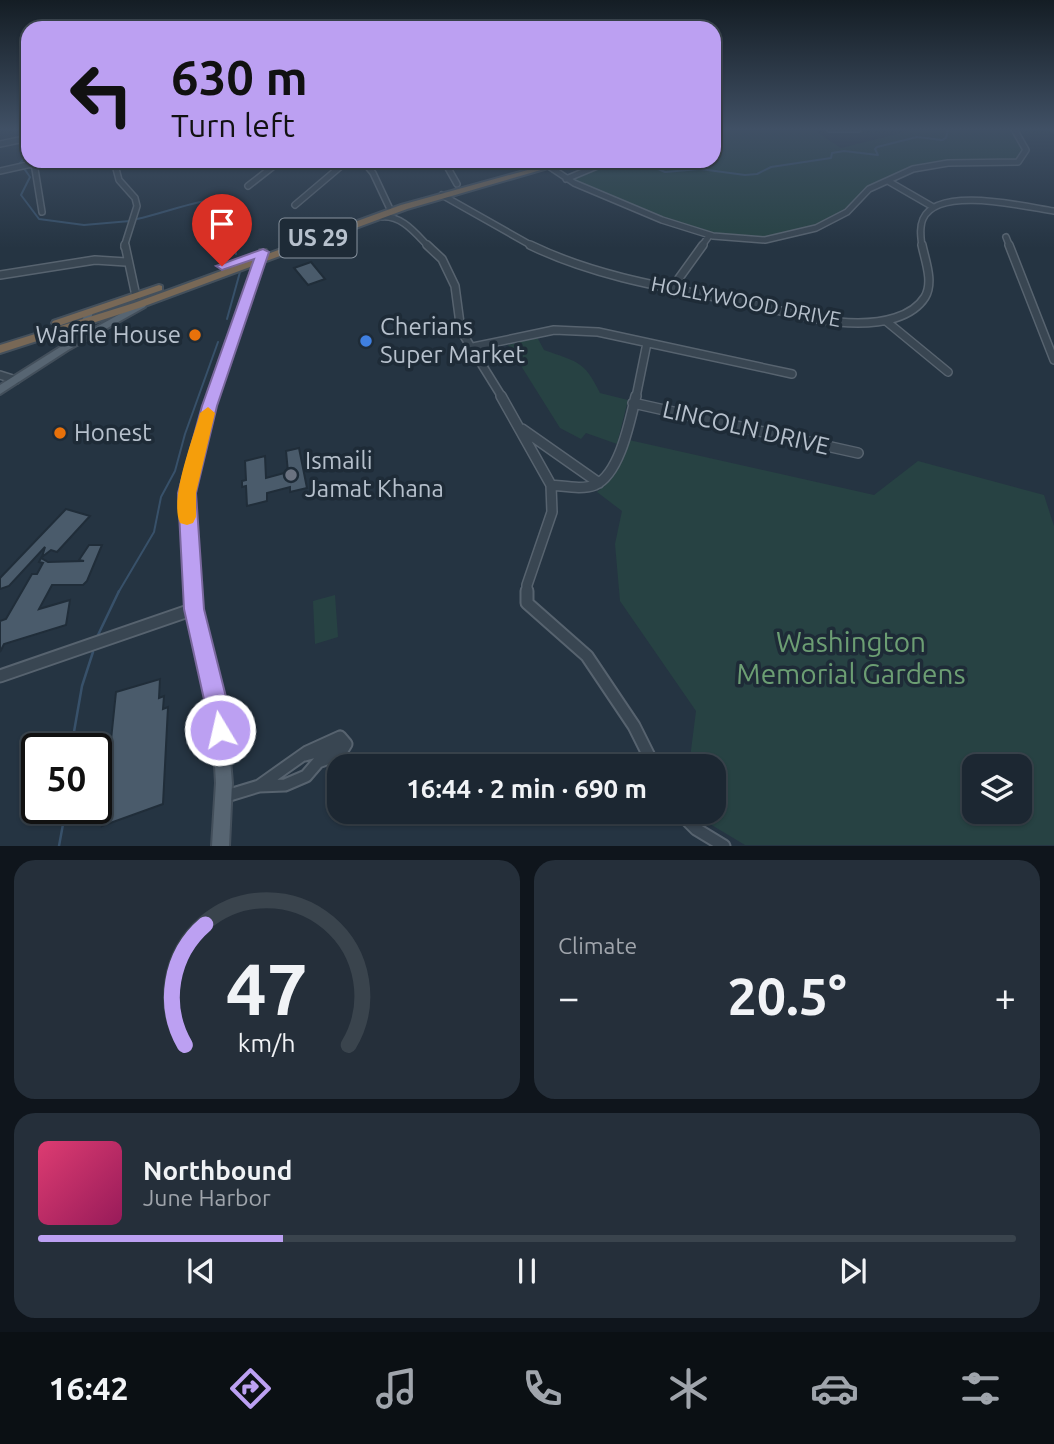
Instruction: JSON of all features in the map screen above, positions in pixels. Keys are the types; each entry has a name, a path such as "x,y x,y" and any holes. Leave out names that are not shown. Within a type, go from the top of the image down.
{"highway":[{"name":"US 29","path":"0,342 150,300 389,207 457,184 517,168"},
{"name":"US 29","path":"0,349 88,317 136,296 527,168"}],"main road":[{"path":"220,845 223,797 219,713 194,609 187,493 209,406 262,256"},
{"path":"0,390 65,348 150,300"},
{"path":"65,348 88,317"}],"street":[{"path":"35,168 42,212"},
{"path":"116,168 120,180 138,206 125,240 126,262 136,296"},
{"path":"248,186 270,168"},
{"path":"295,205 338,168"},
{"path":"369,168 389,207"},
{"path":"448,168 457,184"},
{"path":"552,168 566,179 665,223 709,236 752,241 783,239 846,214 868,190 914,168"},
{"path":"566,179 591,168"},
{"path":"888,181 933,207 976,201 1054,211"},
{"name":"HOLLYWOOD DRIVE","path":"442,195 549,253 620,277 842,322 886,321 915,309 927,296 929,275 919,230 923,217 933,207"},
{"path":"404,207 397,214 401,220 435,250 446,265 455,286 459,327 551,485 552,512 527,585 527,603 587,656 634,726 648,754"},
{"path":"375,218 389,216 401,220"},
{"path":"672,288 709,236"},
{"path":"1006,237 1051,344 1054,360"},
{"path":"0,275 38,272 107,259 126,262"},
{"path":"886,321 948,372"},
{"path":"473,347 554,330 598,332 793,374"},
{"path":"551,485 582,487 599,483 611,470 621,451 647,343"},
{"path":"0,375 16,380"},
{"name":"LINCOLN DRIVE","path":"633,403 858,453"},
{"path":"519,428 599,483"},
{"path":"0,676 194,609"},
{"path":"223,797 259,786 285,785 306,776 318,762 340,754 346,744 318,753 299,755 259,786"},
{"path":"691,824 724,845"}],"green space":[{"path":"598,168 931,168 873,185 850,212 805,234 754,242 707,234 658,220 569,179"},
{"path":"537,337 544,350 572,360 584,368 600,393 628,400 617,444 586,433 581,439 560,428 508,345"},
{"name":"Washington Memorial Gardens","path":"629,440 874,495 918,461 1044,495 1054,526 1054,845 745,845 710,824 726,824 726,754 691,754 696,711 620,601 615,544 622,511 597,492 614,476"},
{"path":"335,595 338,637 315,644 313,601"}],"building":[{"path":"311,262 325,279 308,285 294,268"},
{"name":"Ismaili Jamat Khana","path":"299,448 307,488 290,492 290,487 267,493 267,501 247,506 246,486 242,487 242,481 246,480 245,461 265,456 266,478 288,472 286,451"},
{"path":"66,509 90,516 57,552 51,550 42,557 45,547 9,586 0,589 0,578"},
{"path":"89,545 102,545 87,581 83,585 52,585 39,609 70,600 66,625 4,644 0,652 0,621 6,619 32,574 37,574 43,563 39,562 41,558 48,562 84,561 79,560"},
{"path":"160,679 159,698 164,696 163,709 168,707 163,804 112,822 112,733 116,692"}],"waterway":[{"path":"24,168 30,177 21,195 39,219 84,225 130,221"},
{"path":"657,168 665,172 700,169 745,175 757,174 768,168"},
{"path":"137,219 196,203 232,198 239,208 234,242 236,254"},
{"path":"227,319 240,272"},
{"path":"118,593 154,532 161,497 175,471 185,434 218,342"},
{"path":"98,635 118,593"},
{"path":"74,733 82,686 93,652"},
{"path":"59,846 63,824"}],"slow traffic":[{"path":"187,517 187,493 192,468 208,413"}],"place":[{"name":"Waffle House","path":"195,335"},
{"name":"Cherians Super Market","path":"366,341"},
{"name":"Honest","path":"60,433"},
{"name":"Ismaili Jamat Khana","path":"291,475"}],"route":[{"path":"220,730 219,713 194,609 187,493 209,406 263,252 222,266"}]}
